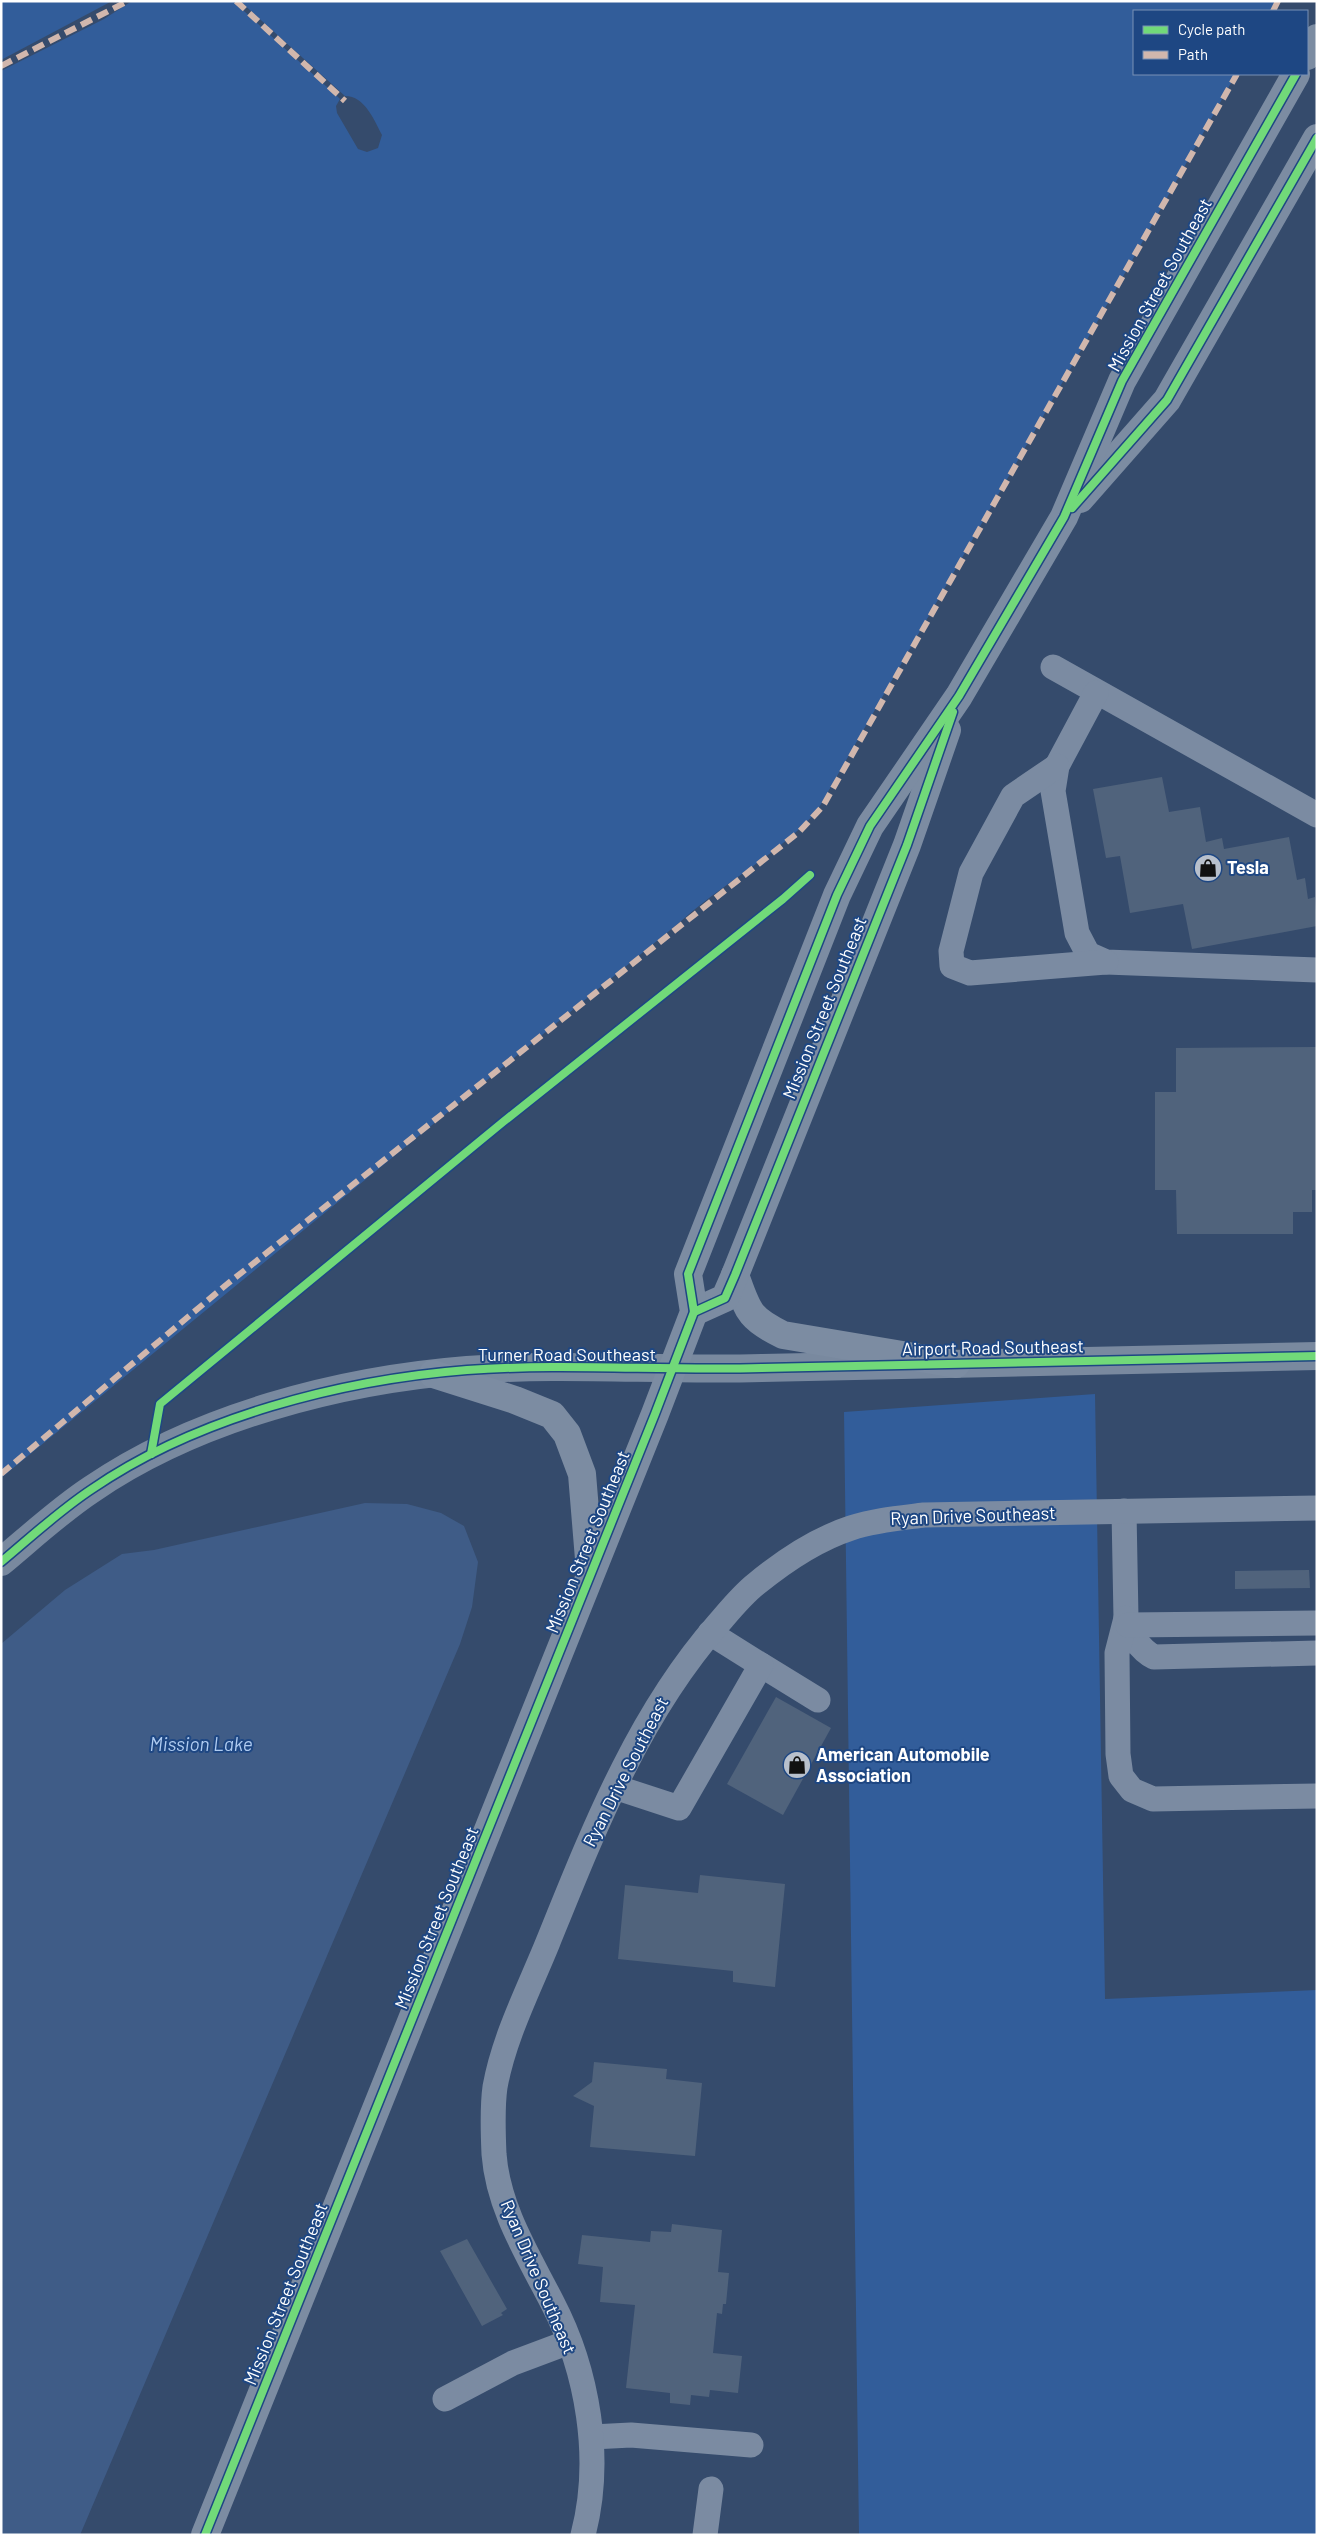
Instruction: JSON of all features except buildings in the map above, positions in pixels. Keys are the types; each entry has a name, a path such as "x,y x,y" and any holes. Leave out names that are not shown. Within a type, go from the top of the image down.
{"highway":[{"path":"1308,54 1317,38"},
{"name":"Mission Street Southeast","path":"205,2535 590,1577 670,1369 694,1312 688,1274 838,895 870,826 959,696 1064,517 1122,381 1295,75"},
{"name":"Mission Street Southeast","path":"1064,517 1167,400 1317,138"},
{"name":"Mission Street Southeast","path":"694,1312 725,1298 735,1275 907,845 959,696"},
{"path":"735,1275 750,1313 761,1324 783,1335 956,1364"},
{"path":"433,1374 515,1400 552,1415 568,1434 582,1474 590,1577"}],"main road":[{"name":"Airport Road Southeast","path":"670,1369 1317,1356"},
{"name":"Turner Road Southeast","path":"1,1562 92,1488 151,1454 207,1430 285,1402 341,1387 433,1374 489,1370 670,1369"}],"street":[{"path":"1053,667 1317,815"},
{"path":"1096,692 1057,766 1053,791 1077,933 1088,954 1106,962"},
{"path":"1057,766 1013,796 971,872 951,951 952,966 970,972 1106,962 1317,970"},
{"name":"Ryan Drive Southeast","path":"583,2535 591,2491 592,2438 590,2419 569,2342 554,2305 520,2244 503,2199 494,2157 495,2088 502,2058 513,2028 589,1842 638,1739 692,1653 756,1584 805,1550 833,1535 854,1527 880,1521 924,1515 1317,1508"},
{"path":"1124,1512 1133,1633 1154,1657 1317,1653"},
{"path":"1317,1623 1133,1633 1117,1653 1118,1754 1121,1776 1132,1790 1153,1799 1317,1796"},
{"path":"1133,1633 1317,1630"},
{"path":"710,1632 818,1700"},
{"path":"1133,1633 1317,1638"},
{"path":"1133,1633 1317,1645"},
{"path":"615,1787 679,1808 761,1665"},
{"path":"445,2399 513,2363 569,2342"},
{"path":"592,2438 631,2435 751,2445"},
{"path":"705,2535 711,2489"}],"shaded area":[{"path":"1,1 112,1 1,60"},
{"path":"132,1 233,1 340,99 336,106 337,113 358,149 367,152 378,148 382,135 363,104 352,97 345,96 240,1 1276,1 1272,10 1133,10 1133,75 1235,75 1120,282 817,811 802,827 768,855 714,894 1,1478 1,71 104,19"},
{"path":"1095,1394 1105,1999 1317,1990 1317,2535 859,2535 844,1412"}],"water":[{"name":"Mission Lake","path":"365,1503 407,1504 441,1513 464,1526 478,1562 472,1607 460,1644 80,2535 1,2535 1,1644 65,1590 122,1554 154,1550"}],"marked path":[{"path":"1,66 128,1"},
{"path":"236,1 345,101"},
{"path":"1274,10 1278,1"},
{"path":"1,1474 226,1285 799,832 823,806 1236,75"}],"cycle path":[{"path":"205,2535 655,1414 694,1312 688,1274 837,895 870,826 959,696 1064,517 1122,381 1295,75"},
{"path":"1072,508 1167,400 1317,138"},
{"path":"694,1312 725,1298 735,1275 907,845 953,712"},
{"path":"151,1454 160,1404 503,1122 783,899 810,875"},
{"path":"1,1562 80,1497 133,1464 177,1441 224,1422 272,1406 321,1393 419,1375 467,1370 541,1367 725,1369 1317,1356"}],"place":[{"name":"Tesla","path":"1208,868"},
{"name":"American Automobile Association","path":"797,1765"}]}
